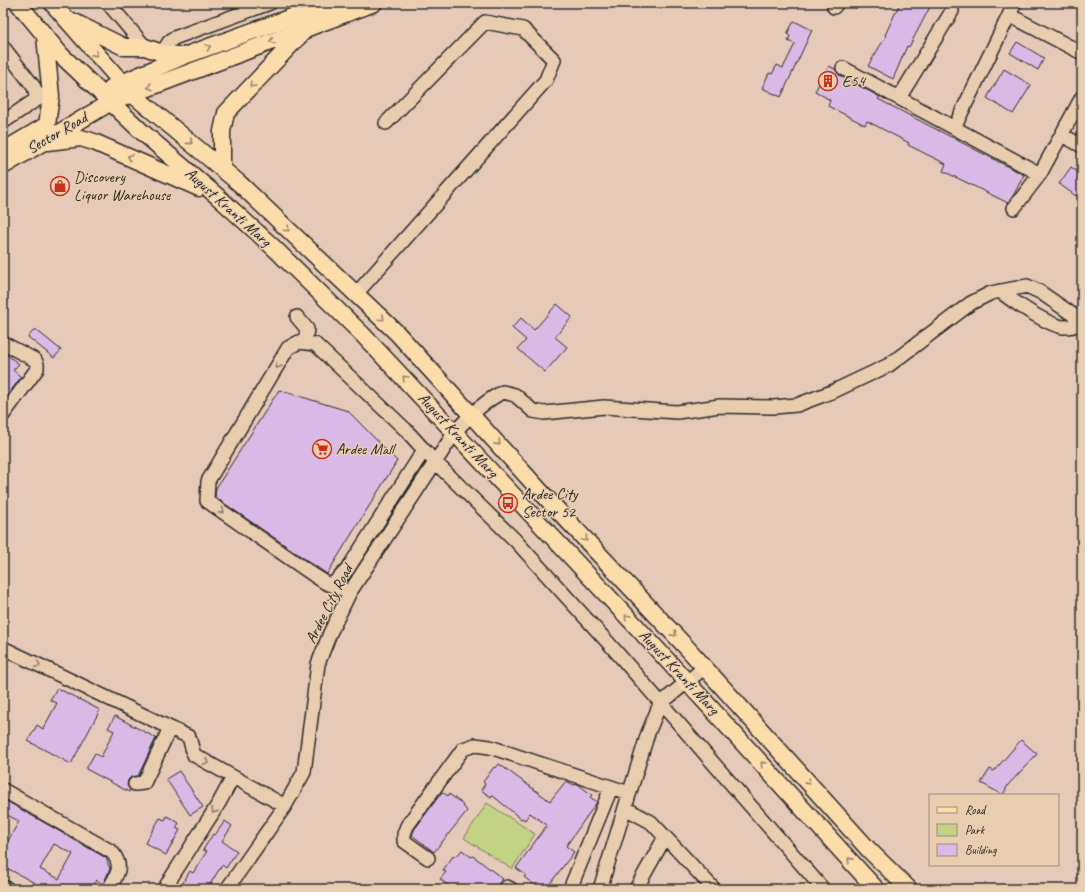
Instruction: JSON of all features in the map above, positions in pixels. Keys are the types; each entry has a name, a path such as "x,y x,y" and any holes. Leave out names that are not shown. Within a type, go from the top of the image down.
{"main road":[{"name":"August Kranti Marg","path":"18,3 61,56 141,131 217,196 363,335 686,681 876,889"},
{"path":"125,88 184,56 330,3"},
{"path":"125,88 308,27 374,3"},
{"name":"August Kranti Marg","path":"57,9 125,88 222,169 397,332 552,504 705,667 870,851 908,889"},
{"path":"57,9 91,32 124,47 146,48 162,53 184,56"},
{"path":"222,169 222,131 226,113 308,27"},
{"name":"Sector Road","path":"3,152 47,125 50,105 50,87 45,36"},
{"name":"Sector Road","path":"3,166 106,97 125,88"},
{"path":"36,145 54,140 81,138 94,142 217,196"}],"street":[{"path":"108,3 146,48"},
{"path":"162,53 169,42 174,38 270,3"},
{"path":"954,128 1012,9 1082,53"},
{"path":"899,98 952,10"},
{"path":"356,294 546,80 554,60 523,29 485,22 386,122"},
{"path":"3,47 34,87 37,100"},
{"path":"843,68 1040,174"},
{"path":"3,122 37,100 50,87"},
{"path":"1014,208 1040,174 1082,97"},
{"path":"1062,135 1082,146"},
{"name":"Ardee City Road","path":"227,889 285,806 304,772 318,664 330,633 350,592 455,432 472,414 503,392 515,395 533,411 544,413 604,407 677,412 720,406 774,407 797,405 834,391 889,366 971,303 1000,291 1027,286 1040,292 1082,322"},
{"path":"1000,291 1019,306 1062,327 1072,327 1082,322"},
{"path":"297,317 307,329 305,342"},
{"path":"350,592 315,576 207,501 208,480 288,348 299,342 315,344 405,429 424,450 515,540 612,647 660,704 823,889"},
{"path":"3,343 35,360 38,364 37,369 3,415"},
{"path":"332,585 347,570 424,450"},
{"path":"3,648 188,737 194,755 285,806"},
{"path":"600,889 648,733 660,704 686,681 705,667"},
{"path":"135,784 144,784 170,728"},
{"path":"428,858 404,841 404,834 407,826 463,748 475,744 490,747 629,793"},
{"path":"164,889 219,803 233,777"},
{"path":"570,889 611,788"},
{"path":"3,790 112,852 118,859 119,870 109,889"},
{"path":"625,808 651,822 714,889"},
{"path":"636,889 665,837"},
{"path":"3,886 8,889"}],"green space":[{"path":"487,803 535,834 512,869 464,838"}],"building":[{"path":"900,3 932,3 909,47 907,46 893,79 868,66 886,36 885,35"},
{"path":"794,21 812,30 781,97 762,88 769,73 772,74 777,65 783,68 795,44 788,41 790,36 787,34"},
{"path":"1017,42 1044,58 1038,70 1010,53"},
{"path":"829,66 835,69 839,75 880,97 878,99 1024,175 1008,203 943,171 946,164 908,145 909,143 867,121 865,125 828,106 830,100 815,91"},
{"path":"1004,69 1031,85 1013,114 987,98"},
{"path":"1071,167 1082,175 1082,187 1076,196 1059,184"},
{"path":"557,304 572,317 555,337 567,347 545,372 518,349 526,340 512,328 521,318 534,330"},
{"path":"35,329 61,350 54,358 28,337"},
{"path":"3,352 19,364 13,370 21,377 7,396 3,393"},
{"path":"279,390 348,411 397,461 327,574 215,497 216,488"},
{"path":"57,688 100,710 71,764 28,741 37,725 43,729 57,703 50,700"},
{"path":"115,716 156,738 138,776 131,777 128,780 127,785 130,790 129,792 86,769 95,753 101,757 114,731 108,728"},
{"path":"1021,740 1037,754 1008,785 1004,794 981,783 990,769 994,771"},
{"path":"499,764 550,801 566,781 574,785 578,784 592,795 590,797 597,802 566,846 574,852 546,889 539,884 537,887 524,877 526,875 516,868 547,825 530,813 525,820 522,818 521,819 492,795 491,797 481,790 485,784 483,782 494,767 496,768"},
{"path":"179,771 203,807 190,815 166,779"},
{"path":"442,792 448,796 449,794 460,802 467,811 434,852 412,835 414,830"},
{"path":"3,799 106,858 110,869 103,884 96,880 91,889 46,889 3,866 3,850 19,821 3,813","holes":["54,844 73,854 59,879 40,869"]},
{"path":"167,816 179,823 176,828 180,830 166,855 145,843 160,818 165,820"},
{"path":"225,821 232,826 222,841 237,851 226,868 222,865 207,889 179,889 190,871 193,873 207,851 203,850 213,834 215,835"},
{"path":"462,850 471,857 473,856 503,879 498,884 499,889 453,889 440,879 446,872 443,870 454,855 456,857"}],"place":[{"name":"E54","path":"828,81"},
{"name":"Discovery Liquor Warehouse","path":"60,186"},
{"name":"Ardee Mall","path":"322,449"},
{"name":"Ardee City Sector 52","path":"508,503"}]}
